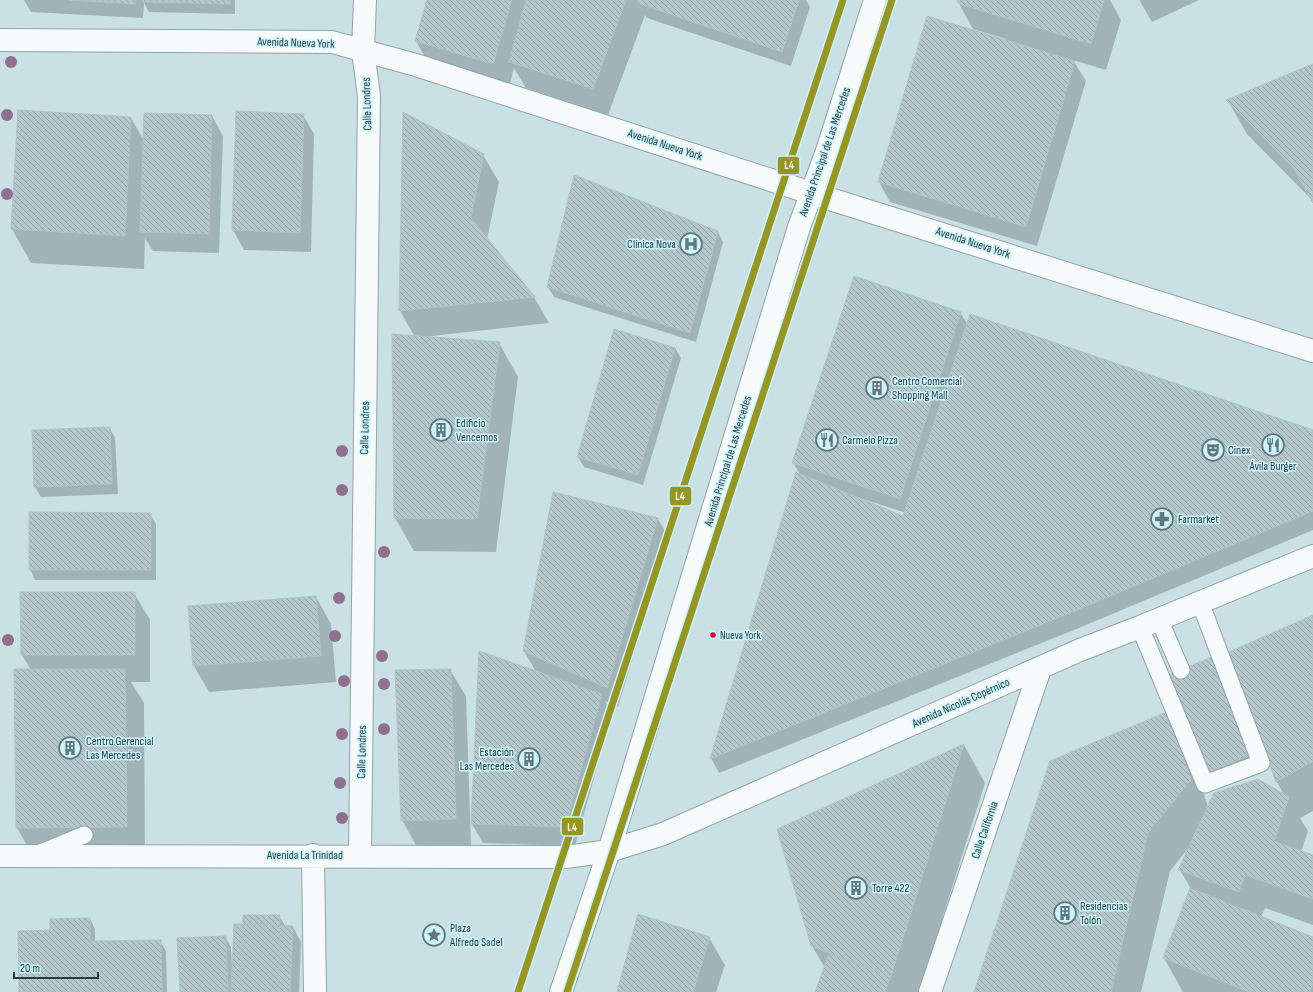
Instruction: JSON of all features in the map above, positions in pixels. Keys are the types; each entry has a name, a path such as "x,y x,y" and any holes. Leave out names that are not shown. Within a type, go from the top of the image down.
{"street":[{"name":"Calle Londres","path":"360,856 369,96 363,51 365,0"},
{"name":"Avenida Principal de Las Mercedes","path":"561,992 609,851 799,227 830,144 875,0"},
{"name":"Avenida Nueva York","path":"0,40 332,42 423,67 811,193 1313,351"},
{"name":"Avenida Nicolás Copérnico","path":"609,851 663,834 1040,669 1080,650 1313,556"},
{"name":"Calle California","path":"930,992 1040,669"},
{"name":"Avenida La Trinidad","path":"0,856 566,857 609,851"},
{"path":"313,856 315,992"}],"lane":[{"path":"1140,627 1205,784 1261,763 1200,602"},
{"path":"1160,619 1181,670"},
{"path":"34,855 84,835"}],"building":[{"path":"69,0 135,0 135,4"},
{"path":"143,0 230,0 230,4 143,2"},
{"path":"427,0 512,0 493,64 415,41"},
{"path":"526,0 626,0 593,89 509,62"},
{"path":"638,0 799,0 782,52 637,3"},
{"path":"957,0 1104,0 1091,44 963,5 957,2"},
{"path":"927,16 1075,61 1026,227 878,182"},
{"path":"1313,64 1313,203 1294,169 1226,100"},
{"path":"18,110 131,117 125,236 11,229"},
{"path":"236,111 304,114 300,233 232,230"},
{"path":"403,112 484,154 471,218 535,297 399,311"},
{"path":"144,113 212,115 209,234 140,232"},
{"path":"574,175 718,231 690,333 547,287"},
{"name":"Centro Comercial Shopping Mall","path":"854,276 961,312 900,499 792,463"},
{"path":"970,314 1313,430 1313,511 1065,615 710,759 796,472 903,516"},
{"path":"614,329 675,348 638,475 577,457"},
{"name":"Edificio Vencemos","path":"392,334 500,342 477,519 394,518"},
{"path":"110,427 112,484 34,487 32,430"},
{"path":"553,492 658,518 607,688 523,651"},
{"path":"29,512 151,513 151,570 29,570"},
{"path":"20,592 135,592 135,655 21,655"},
{"path":"316,596 321,656 193,666 188,606"},
{"path":"1313,615 1313,761 1276,782 1229,652"},
{"name":"Estación Las Mercedes","path":"479,651 602,694 565,827 471,824"},
{"path":"1212,657 1252,754 1209,772 1169,675"},
{"name":"Centro Gerencial Las Mercedes","path":"14,669 125,669 127,827 16,828"},
{"path":"451,669 456,819 401,821 395,670"},
{"name":"Residencias Tolón","path":"1169,711 1191,780 1148,833 1111,992 974,992 1050,761"},
{"name":"Torre 422","path":"964,744 891,976 811,946 777,829"},
{"path":"1258,779 1289,797 1274,841 1313,855 1313,899 1245,875 1239,892 1178,870 1214,793"},
{"path":"1190,888 1313,937 1313,983 1310,992 1249,992 1163,958"},
{"path":"638,914 710,937 693,992 617,992"},
{"path":"243,915 280,915 278,992 241,992"},
{"path":"90,918 90,941 161,940 162,992 19,992 18,931 50,930 50,919"},
{"path":"234,924 293,926 290,992 231,992"},
{"path":"226,936 228,992 180,992 177,938"},
{"path":"829,954 891,976 885,992 815,992"}],"transit line":[{"name":"L4","path":"518,992 843,0"},
{"name":"L4","path":"567,992 892,0"}],"place":[{"name":"Clínica Nova","path":"691,244"},
{"name":"Centro Comercial Shopping Mall","path":"877,388"},
{"name":"Edificio Vencemos","path":"441,430"},
{"name":"Carmelo Pizza","path":"827,440"},
{"name":"Ávila Burger","path":"1273,445"},
{"name":"Cinex","path":"1213,450"},
{"name":"Farmarket","path":"1162,519"},
{"name":"Nueva York","path":"713,635"},
{"name":"Centro Gerencial Las Mercedes","path":"70,748"},
{"name":"Estación Las Mercedes","path":"529,759"},
{"name":"Torre 422","path":"856,888"},
{"name":"Residencias Tolón","path":"1065,913"},
{"name":"Plaza Alfredo Sadel","path":"434,935"}]}
